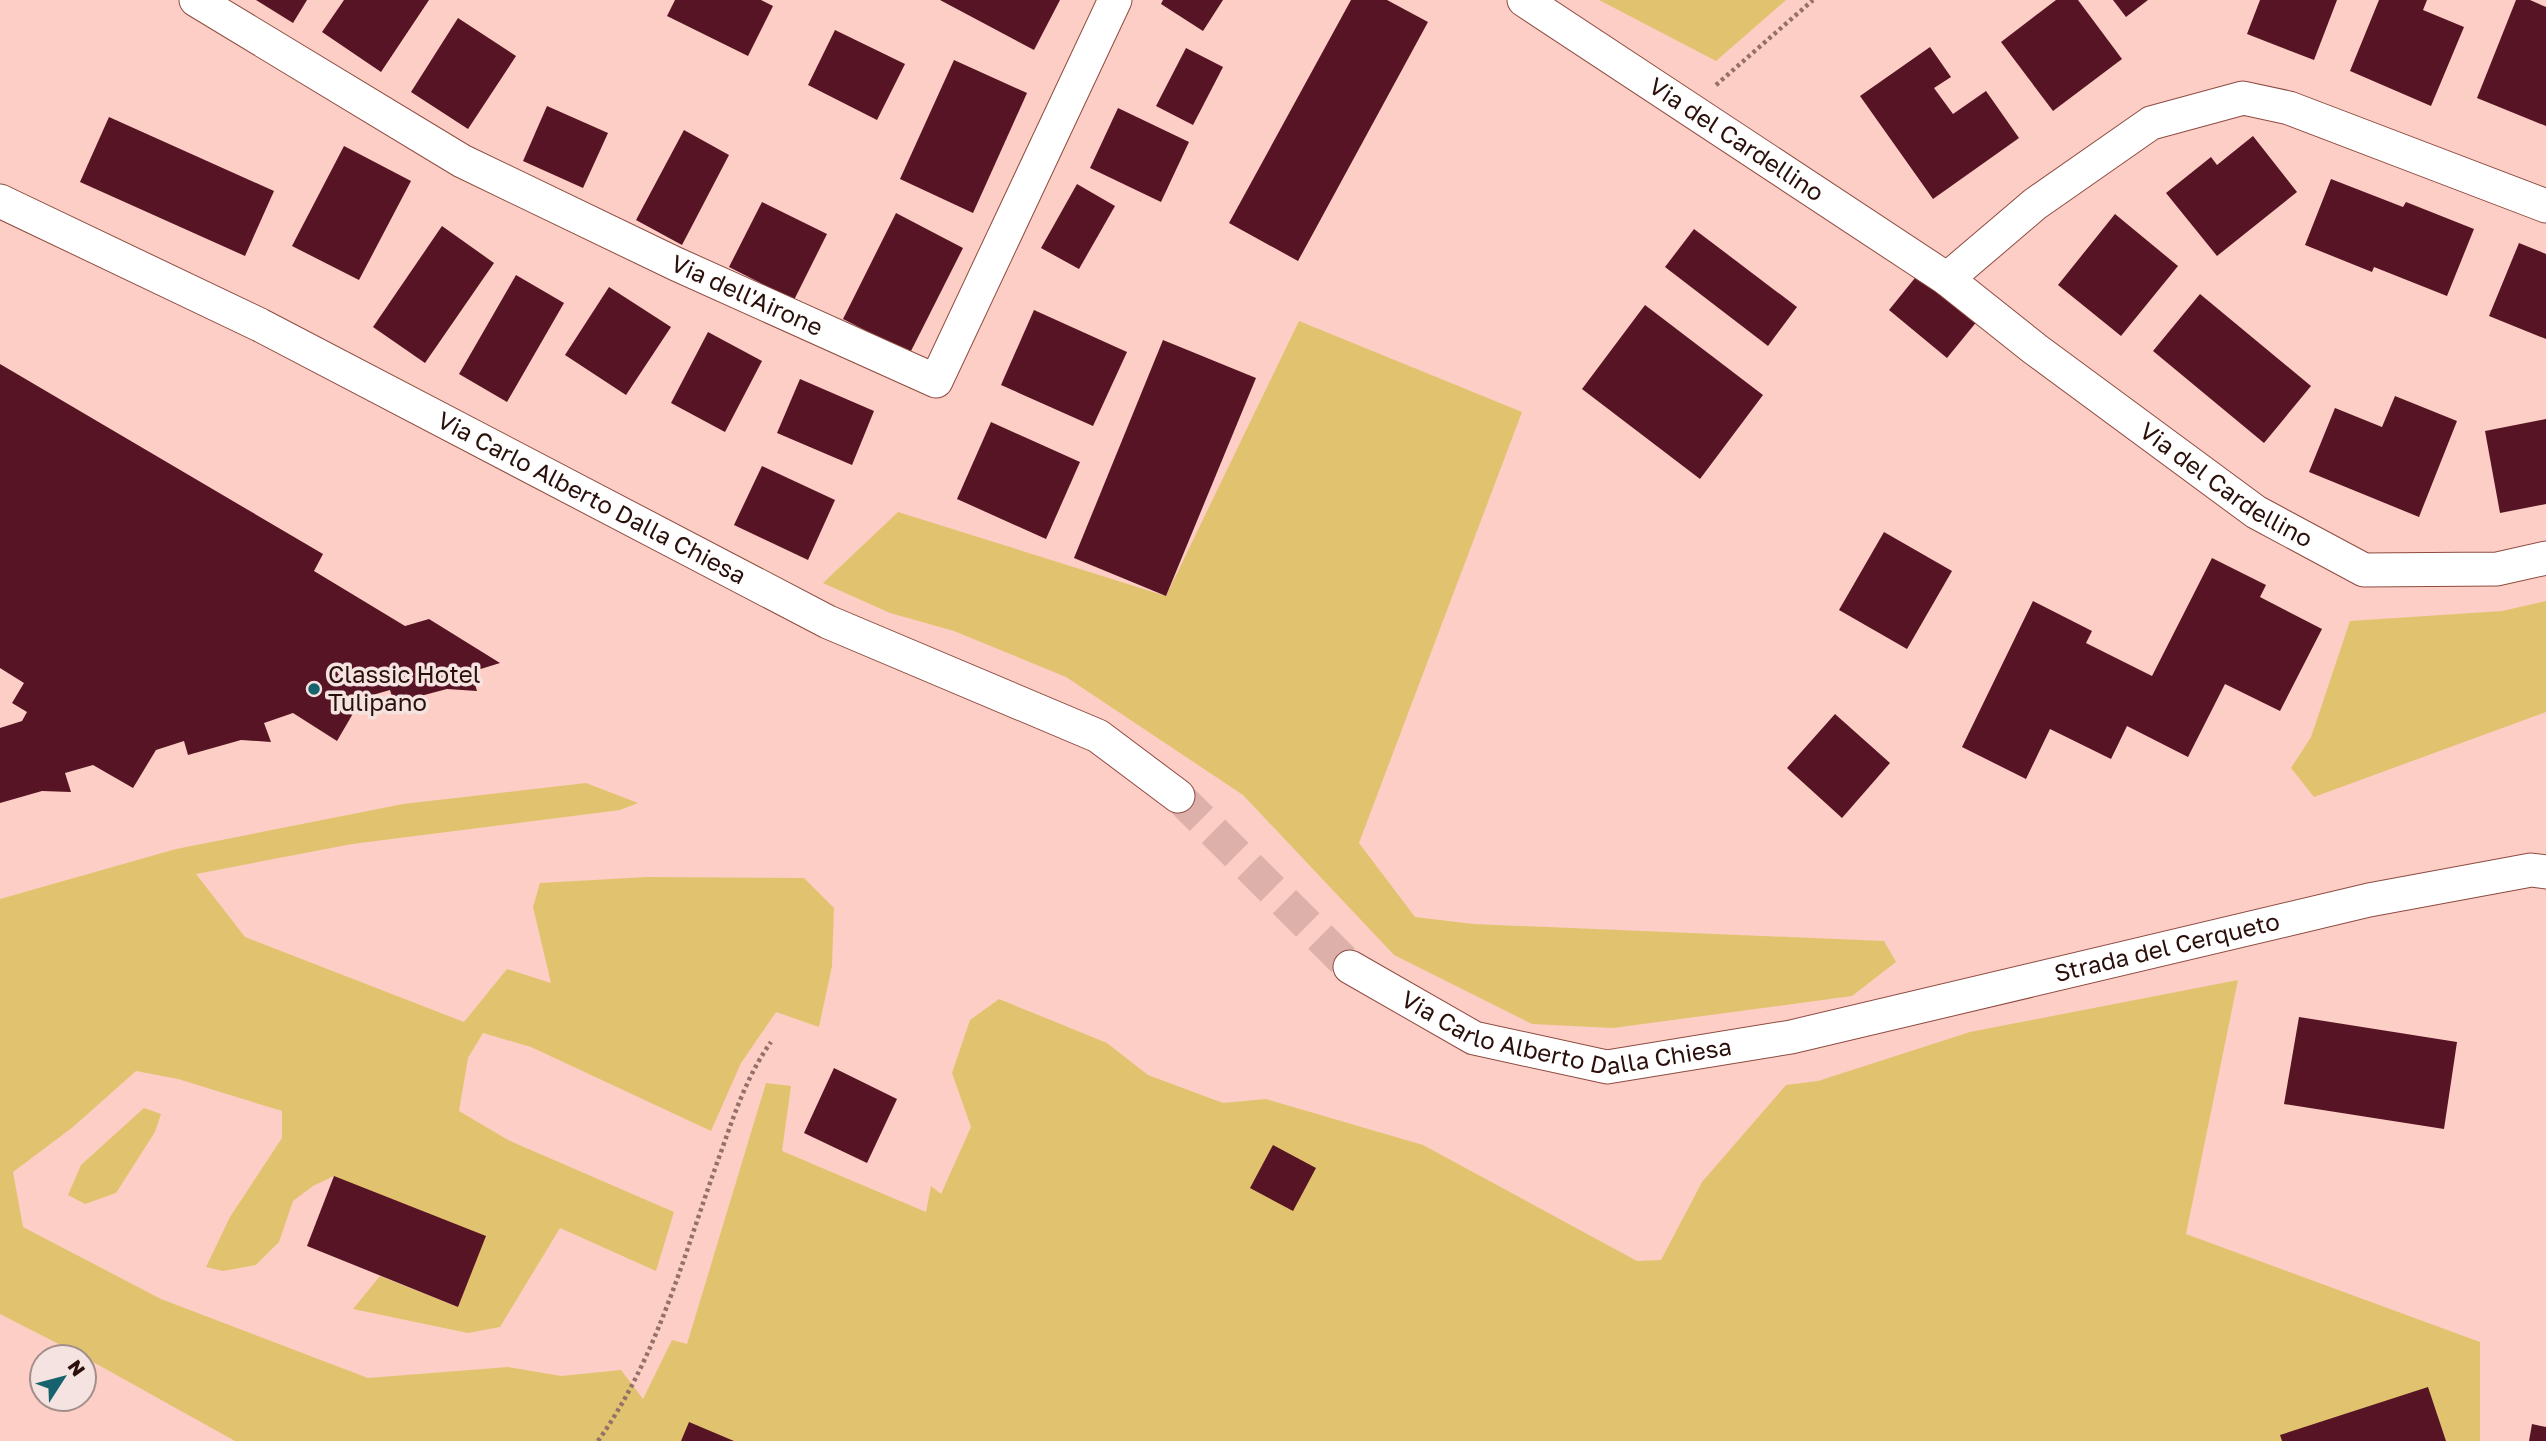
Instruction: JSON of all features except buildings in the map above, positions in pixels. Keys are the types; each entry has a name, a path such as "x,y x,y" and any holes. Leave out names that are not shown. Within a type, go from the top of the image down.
{"street":[{"name":"Via dell'Airone","path":"196,0 462,160 677,264 936,381 1115,0"},
{"name":"Via del Cardellino","path":"1538,4 1947,279 2035,349 2256,512 2364,570 2497,569 2546,558"},
{"path":"1947,279 2035,204 2151,123 2243,98 2289,108 2546,206"},
{"name":"Via Carlo Alberto Dalla Chiesa","path":"0,201 260,325 828,622 1098,736 1178,796"},
{"name":"Strada del Cerqueto","path":"1791,1037 2369,900 2541,865"},
{"name":"Via Carlo Alberto Dalla Chiesa","path":"1350,967 1474,1038 1607,1066 1791,1037"}],"path":[{"path":"1690,108 1813,0"},
{"path":"598,1441 616,1417 643,1367 755,1063 771,1042"}],"shaded area":[{"path":"1599,0 1786,0 1716,61"},
{"path":"1299,321 1522,412 1359,843 1415,917 1473,924 1884,941 1896,962 1852,996 1613,1028 1532,1024 1394,955 1243,795 1066,677 954,631 890,613 823,583 898,512 1166,596"},
{"path":"2546,601 2546,712 2314,797 2291,768 2311,737 2350,621 2502,611"},
{"path":"586,783 638,803 620,810 352,844 196,874 245,937 464,1022 507,969 551,983 533,907 540,883 647,877 804,878 834,908 832,966 819,1027 776,1012 741,1063 711,1131 531,1047 483,1033 468,1058 459,1111 510,1141 674,1212 656,1271 560,1228 500,1327 468,1333 353,1309 380,1276 458,1307 334,1176 313,1186 293,1201 279,1242 256,1265 223,1271 206,1267 230,1217 282,1138 282,1111 178,1079 136,1071 73,1127 13,1172 23,1227 161,1299 368,1378 508,1367 561,1376 621,1370 643,1399 672,1340 687,1344 766,1083 791,1086 782,1151 926,1212 931,1186 941,1194 971,1127 952,1073 970,1020 999,999 1107,1043 1148,1075 1223,1103 1266,1099 1423,1145 1637,1261 1661,1260 1702,1182 1786,1085 1818,1081 1970,1032 2238,980 2186,1234 2480,1342 2480,1441 235,1441 98,1365 98,1343 57,1343 0,1314 0,899 176,849 403,804"},
{"path":"144,1108 161,1114 155,1132 116,1193 85,1204 68,1195 81,1165"}],"tunnel":[{"path":"1178,796 1350,967"}],"place":[{"name":"Classic Hotel Tulipano","path":"314,689"}]}
